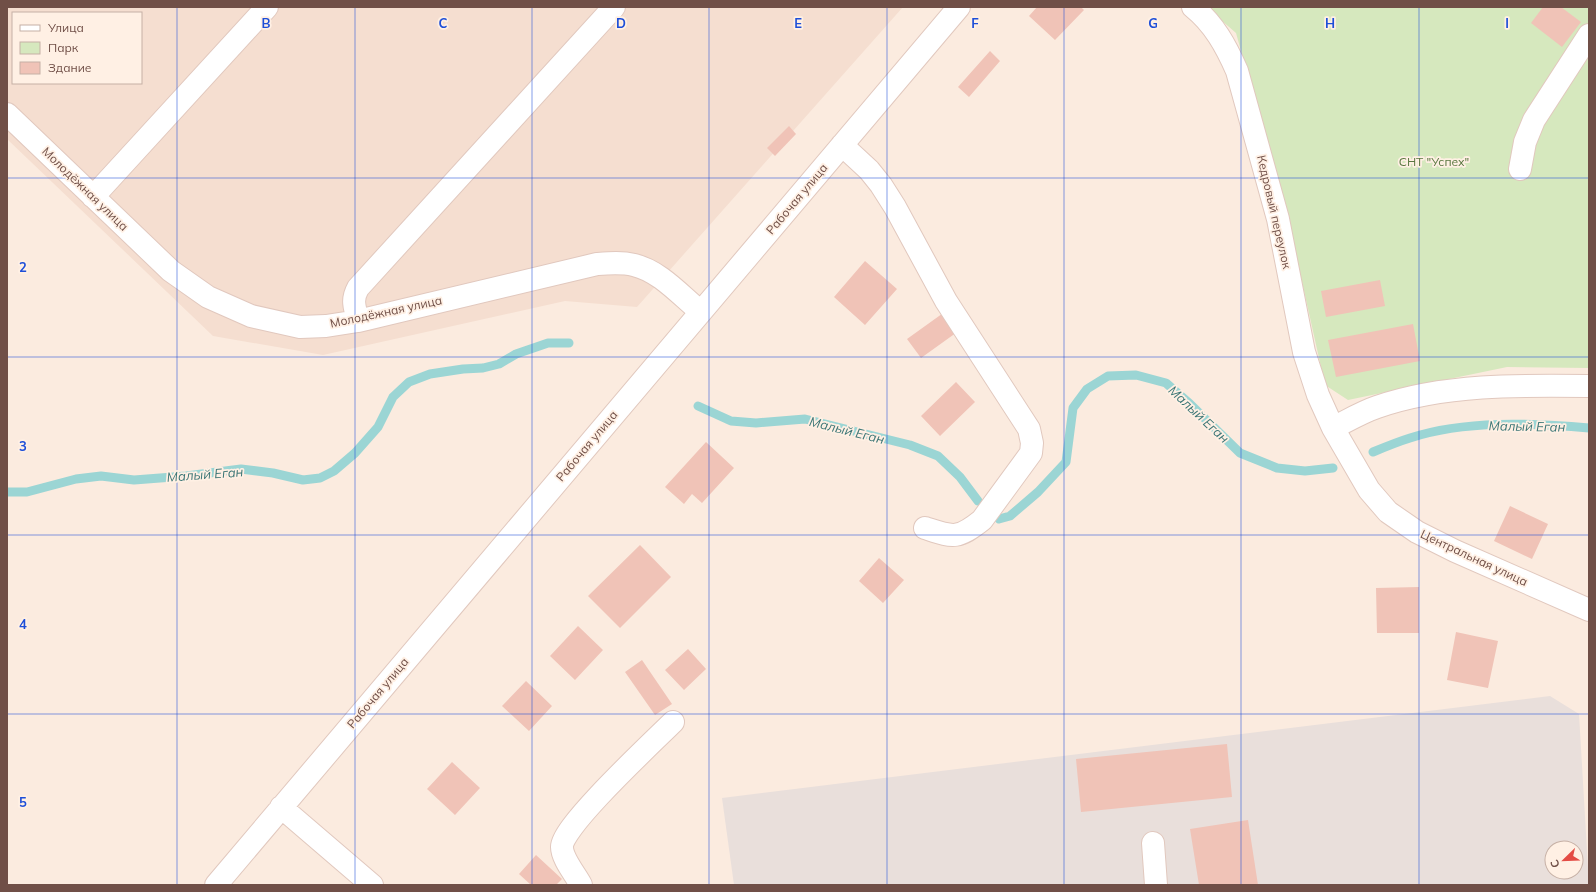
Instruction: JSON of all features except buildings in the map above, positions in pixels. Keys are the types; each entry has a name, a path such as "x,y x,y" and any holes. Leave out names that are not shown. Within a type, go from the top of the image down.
{"street":[{"path":"93,197 267,7"},
{"path":"358,321 354,296 358,288 614,7"},
{"name":"Рабочая улица","path":"216,885 959,7"},
{"name":"Кедровый переулок","path":"1193,7 1212,25 1227,48 1237,71 1278,219 1304,352 1318,395 1333,428"},
{"path":"1520,168 1525,142 1534,120 1589,36"},
{"name":"Молодёжная улица","path":"7,114 171,271 208,297 251,316 300,327 326,326 358,321 597,264 619,263 635,265 653,274 700,312"},
{"path":"842,145 869,170 895,207 946,301 1029,428 1032,443 1031,453 982,520 971,529 949,536 924,528"},
{"path":"1333,428 1377,407 1413,397 1463,390 1517,386 1589,386"},
{"name":"Центральная улица","path":"1333,428 1369,490 1388,512 1417,532 1455,551 1589,610"},
{"path":"582,885 563,856 561,846 565,835 591,804 673,722"},
{"path":"281,807 372,885"},
{"path":"1153,843 1156,885"}],"shaded area":[{"path":"7,7 903,7 637,307 565,301 323,355 213,336 7,139"},
{"path":"1550,696 1579,714 1589,885 734,885 722,798"}],"green space":[{"name":"СНТ \"Успех\"","path":"1206,7 1589,7 1589,368 1507,367 1348,400 1325,385 1288,219 1236,33"}],"waterway":[{"name":"Малый Еган","path":"7,492 27,492 76,479 101,476 134,480 186,476 241,469 273,473 303,480 320,478 334,471 355,453 378,427 393,397 409,382 430,374 463,369 483,368 499,364 516,354 548,343 569,343"},
{"name":"Малый Еган","path":"999,519 1010,516 1038,492 1066,462 1073,408 1087,389 1108,376 1136,375 1166,383 1190,404 1240,453 1277,468 1305,471 1333,468"},
{"name":"Малый Еган","path":"698,406 731,421 756,423 805,419 910,445 938,456 960,477 978,501"},
{"name":"Малый Еган","path":"1373,452 1431,432 1453,428 1499,424 1589,428"}]}
